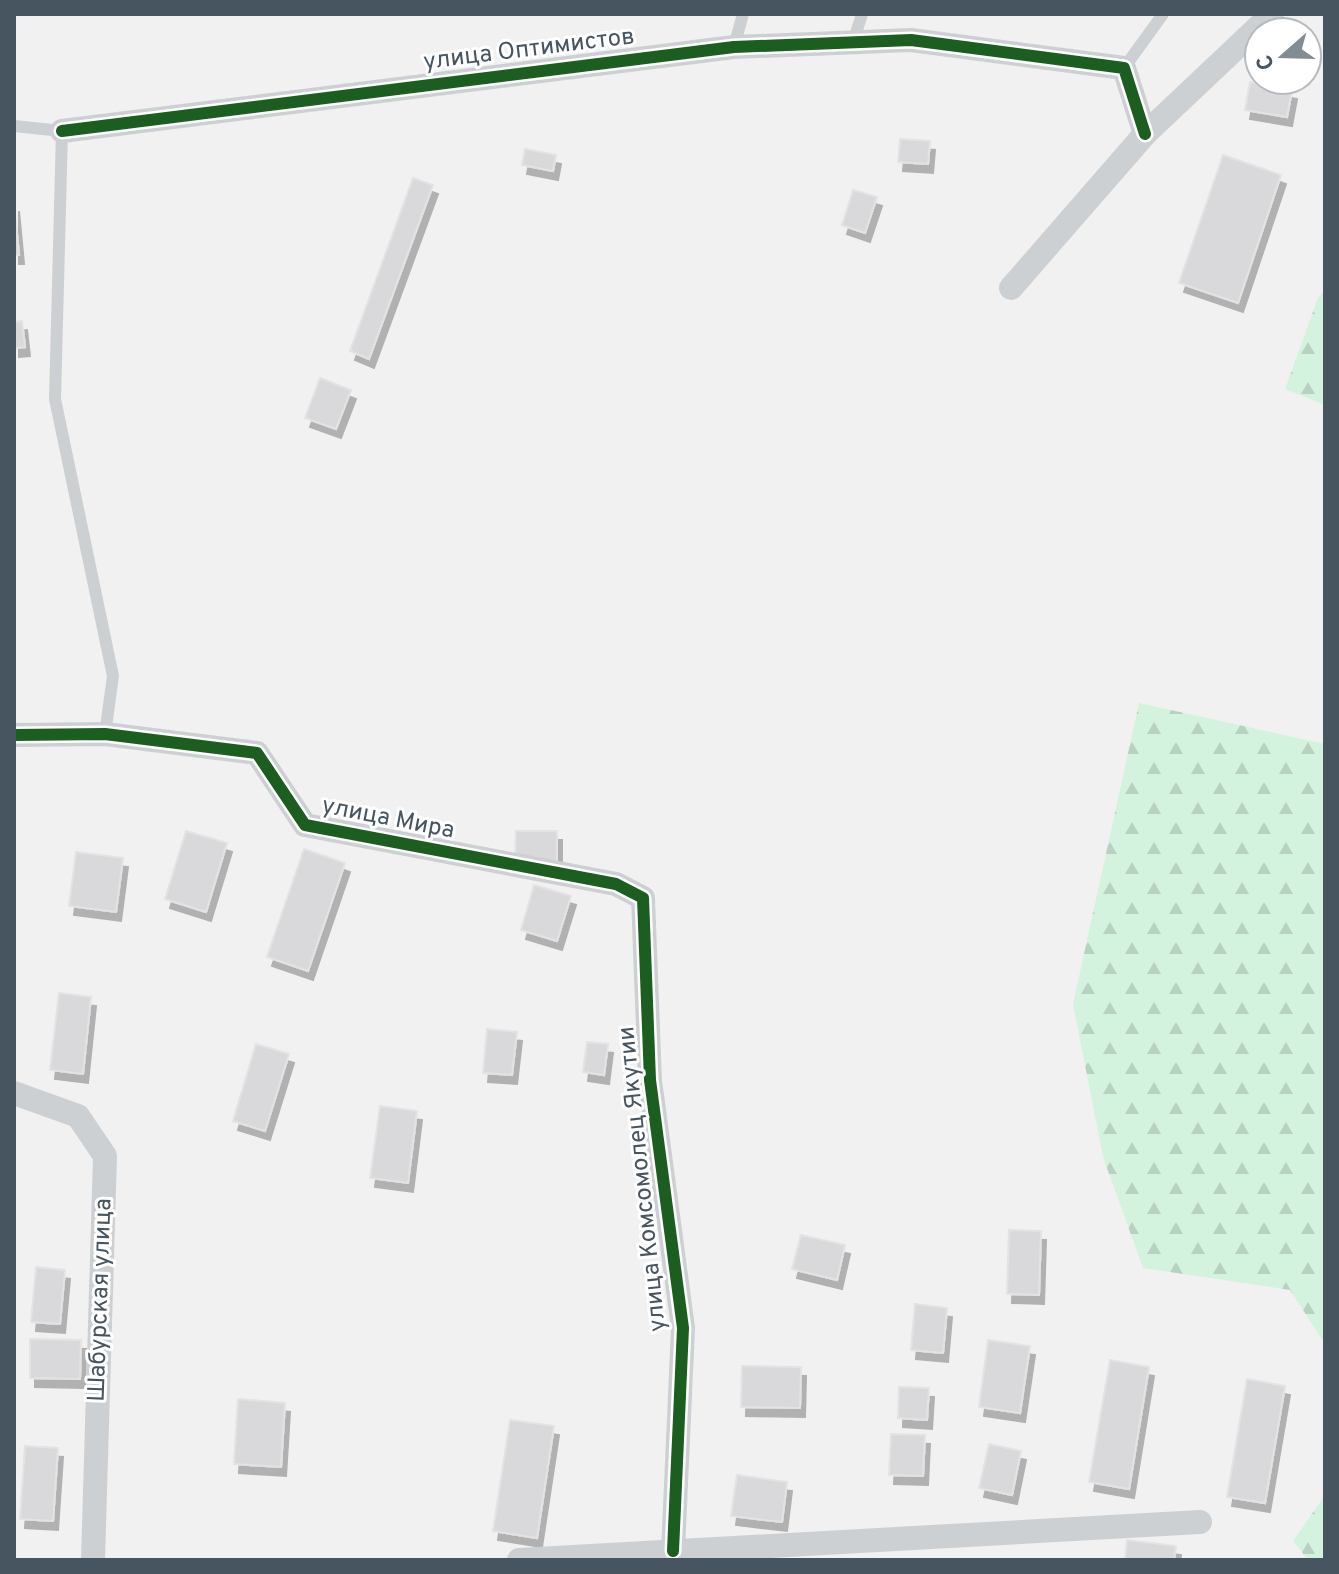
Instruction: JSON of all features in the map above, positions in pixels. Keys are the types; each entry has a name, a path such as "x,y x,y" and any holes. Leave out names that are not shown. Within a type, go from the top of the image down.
{"street":[{"path":"1011,288 1145,134 1272,14"},
{"name":"улица Оптимистов","path":"62,131 734,47 911,40 1124,68"},
{"path":"1124,68 1145,134"},
{"name":"улица Мира","path":"14,735 105,734 257,753 305,825 616,884 643,898"},
{"name":"улица Комсомолец Якутии","path":"643,898 650,1080 683,1328 673,1551"},
{"name":"Шабурская улица","path":"14,1093 78,1116 105,1156 93,1560"},
{"path":"519,1560 1200,1522"}],"lane":[{"path":"734,47 743,14"},
{"path":"853,43 862,14"},
{"path":"1124,68 1163,14"},
{"path":"14,126 62,131 55,399 113,676 105,734"}],"green space":[{"path":"1325,289 1325,405 1285,389 1318,298"},
{"path":"1139,703 1325,744 1325,1344 1290,1290 1143,1268 1103,1157 1073,1004"},
{"path":"1325,1495 1325,1560 1308,1560 1293,1541"}],"building":[{"path":"1248,96 1291,96 1287,117 1245,110"},
{"path":"900,139 930,141 928,164 898,162"},
{"path":"525,149 556,155 553,171 522,165"},
{"path":"1223,155 1281,175 1238,303 1179,283"},
{"path":"413,178 433,185 369,359 350,351"},
{"path":"853,190 877,197 865,233 842,225"},
{"path":"14,202 19,255 14,255"},
{"path":"22,321 25,347 14,348 14,322"},
{"path":"320,378 351,390 336,429 305,418"},
{"path":"186,831 227,843 206,912 165,899"},
{"path":"516,831 557,831 557,864 515,864"},
{"path":"304,849 345,863 308,971 267,957"},
{"path":"76,852 123,858 116,912 69,906"},
{"path":"534,885 571,896 557,941 521,930"},
{"path":"59,993 91,997 83,1074 50,1070"},
{"path":"487,1029 517,1032 512,1075 483,1073"},
{"path":"587,1042 608,1044 604,1075 583,1072"},
{"path":"256,1044 289,1054 265,1131 233,1121"},
{"path":"380,1106 417,1111 408,1183 370,1178"},
{"path":"1009,1230 1041,1231 1039,1295 1007,1294"},
{"path":"801,1235 845,1245 837,1280 792,1269"},
{"path":"36,1267 65,1270 60,1324 31,1322"},
{"path":"915,1304 947,1308 943,1353 911,1350"},
{"path":"30,1339 81,1340 80,1379 30,1378"},
{"path":"988,1340 1030,1346 1020,1413 979,1407"},
{"path":"1110,1360 1149,1367 1129,1489 1089,1482"},
{"path":"742,1366 801,1367 800,1408 741,1407"},
{"path":"1247,1379 1285,1386 1265,1503 1227,1497"},
{"path":"899,1387 929,1388 927,1420 898,1418"},
{"path":"238,1399 285,1403 281,1467 234,1464"},
{"path":"510,1420 554,1426 537,1538 493,1531"},
{"path":"891,1434 925,1435 923,1476 889,1475"},
{"path":"989,1444 1021,1451 1012,1495 979,1488"},
{"path":"25,1446 58,1448 53,1521 20,1519"},
{"path":"737,1475 787,1482 782,1522 731,1516"},
{"path":"1127,1540 1176,1546 1174,1560 1125,1560"}],"cycle path":[{"path":"62,131 734,47 911,40 1124,68 1145,134"},
{"path":"14,735 105,734 257,753 305,825 616,884 643,898 650,1080 683,1328 673,1551"}]}
